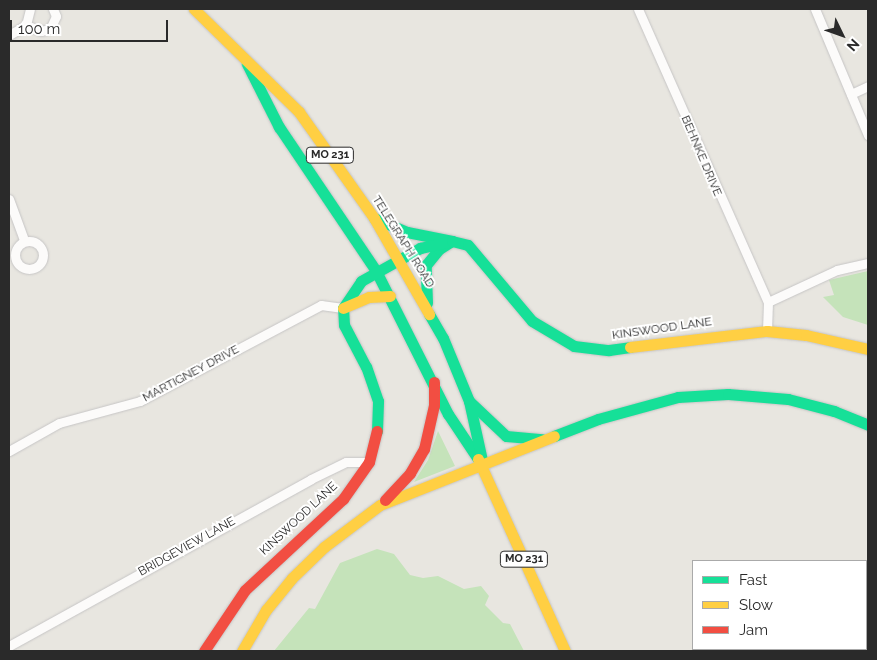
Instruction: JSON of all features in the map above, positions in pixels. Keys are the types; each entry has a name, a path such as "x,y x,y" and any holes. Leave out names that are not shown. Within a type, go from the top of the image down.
{"main road":[{"name":"TELEGRAPH ROAD","path":"194,9 247,64 299,112 374,218 427,307 469,401 483,466"},
{"name":"TELEGRAPH ROAD","path":"247,64 276,121 376,271 459,432 483,466 565,651"},
{"name":"KINSWOOD LANE","path":"374,218 407,232 468,245 478,253 532,321 574,346 609,350 767,331 806,335 868,349"},
{"path":"343,308 354,288 376,271 399,258 431,244 452,241"},
{"path":"427,307 426,265 439,249 452,241"},
{"path":"343,308 369,297 390,296"},
{"name":"KINSWOOD LANE","path":"204,651 246,590 342,499 369,462 377,441 378,401 366,367 344,325 343,308"},
{"path":"242,651 266,610 292,578 324,548 380,505 410,473 424,449 434,405 434,382"},
{"path":"380,505 629,408 701,395 748,394 788,399 834,411 868,425"},
{"path":"469,401 506,436 549,439"}],"street":[{"path":"26,25 26,17 30,9"},
{"path":"26,25 41,31 50,29 56,16 53,9"},
{"name":"BEHNKE DRIVE","path":"638,9 752,272 768,302"},
{"path":"815,9 868,135"},
{"path":"9,35 26,25"},
{"path":"851,94 868,86"},
{"path":"9,199 24,240"},
{"path":"767,331 768,302 838,270 868,263"},
{"name":"MARTIGNEY DRIVE","path":"9,451 59,423 140,401 321,305 343,308"},
{"name":"BRIDGEVIEW LANE","path":"9,646 311,479 346,462 369,462"}],"green space":[{"path":"868,271 868,325 843,317 823,297 834,295 829,280"},
{"path":"438,431 455,466 414,482 428,460"},
{"path":"377,549 394,554 410,575 423,578 438,576 464,589 481,586 489,596 485,605 503,623 510,624 524,651 274,651 309,608 315,609 340,563"}],"traffic: fast":[{"path":"247,64 279,127 376,271 448,414 478,459"},
{"path":"374,218 407,232 452,241"},
{"path":"377,431 378,401 366,367 344,325 343,308 361,281 420,248 452,241 468,245 532,321 574,346 609,350 630,347"},
{"path":"427,303 426,265 439,249 452,241"},
{"path":"429,314 443,338 469,401 482,460"},
{"path":"554,436 598,419 678,397 728,394 788,399 834,411 868,425"},
{"path":"469,401 506,436 542,439"}],"traffic: slow":[{"path":"194,9 299,112 374,218 429,314"},
{"path":"343,308 369,297 390,296"},
{"path":"630,347 767,331 806,335 868,349"},
{"path":"242,651 266,610 292,578 324,547 380,505 554,436"},
{"path":"478,459 565,651"}],"traffic: jam":[{"path":"385,500 410,473 424,449 434,405 434,382"},
{"path":"204,651 245,590 343,499 369,462 377,431"}]}
